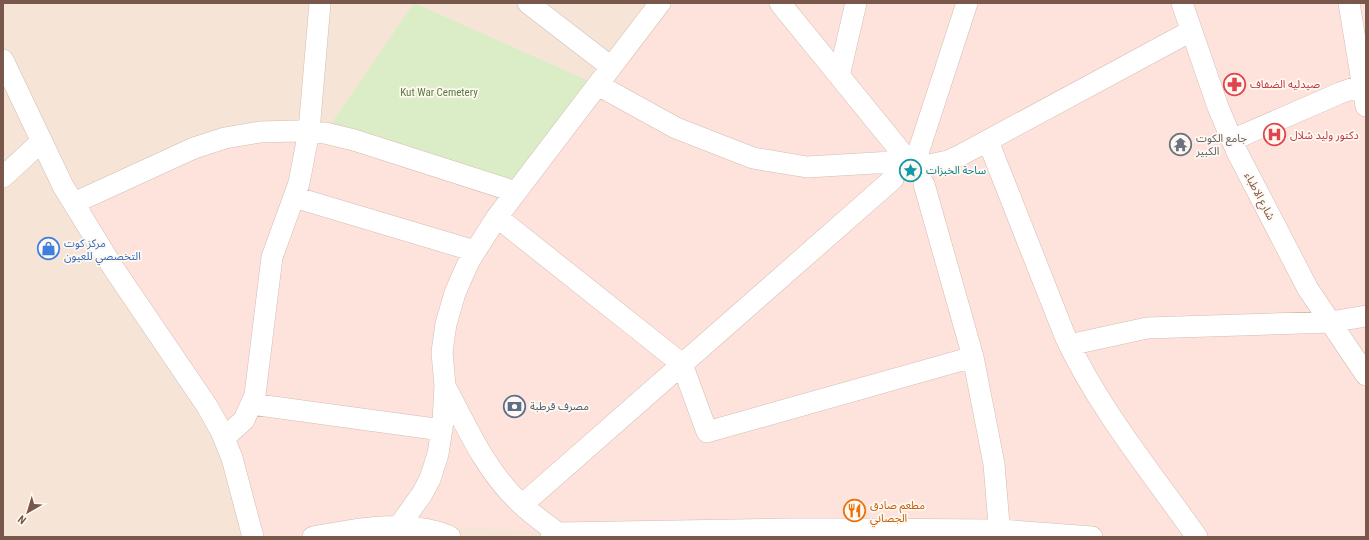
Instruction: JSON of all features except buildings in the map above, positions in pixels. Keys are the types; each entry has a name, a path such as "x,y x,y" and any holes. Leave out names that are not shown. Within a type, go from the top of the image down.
{"street":[{"path":"224,438 244,420 255,395 272,257 299,183 309,132 320,3"},
{"path":"528,3 611,67"},
{"path":"398,526 422,494 430,479 438,454 442,430 445,386 442,352 446,324 455,293 475,251 497,217 660,3"},
{"path":"780,3 910,166 973,356 994,464 1000,534"},
{"path":"839,76 856,3"},
{"path":"522,505 910,166 967,3"},
{"name":"شارع الاطباء","path":"1182,3 1218,107 1237,152 1308,289 1366,375"},
{"path":"1349,3 1365,84 1366,106"},
{"path":"598,85 676,128 753,158 807,167 910,166 948,161 988,141 1191,31"},
{"path":"3,60 64,186 74,203 114,269 207,406 221,430 232,458 253,537"},
{"path":"1232,140 1340,93 1365,84"},
{"path":"74,203 194,148 225,138 260,132 325,133 354,140 516,192"},
{"path":"3,177 42,141"},
{"path":"988,141 1069,345 1080,368 1110,416 1197,537"},
{"path":"294,197 475,251"},
{"path":"497,217 682,364 707,432 973,356"},
{"path":"1069,345 1147,328 1331,322 1366,316"},
{"path":"445,386 476,445 488,464 516,499 554,535 748,533 1000,534 1092,537"},
{"path":"251,404 442,430"},
{"path":"312,537 382,526 398,526 442,532 450,537"}],"shaded area":[{"path":"3,3 1366,3 1366,537 3,537"},
{"path":"660,3 1366,3 1366,537 1077,537 591,532 399,526 315,537 246,537 221,431 74,203 225,138 325,133 516,192"}],"green space":[{"name":"Kut War Cemetery","path":"414,3 598,85 516,192 325,133"}],"place":[{"name":"صيدليه الضفاف","path":"1234,84"},
{"name":"دكتور وليد شلال","path":"1275,135"},
{"name":"جامع الكوت الكبير","path":"1180,144"},
{"name":"ساحة الخبزات","path":"911,170"},
{"name":"مركز كوت التخصصي للعيون","path":"49,249"},
{"name":"مصرف قرطبة","path":"515,406"},
{"name":"مطعم صادق الجصاني","path":"855,511"}]}
